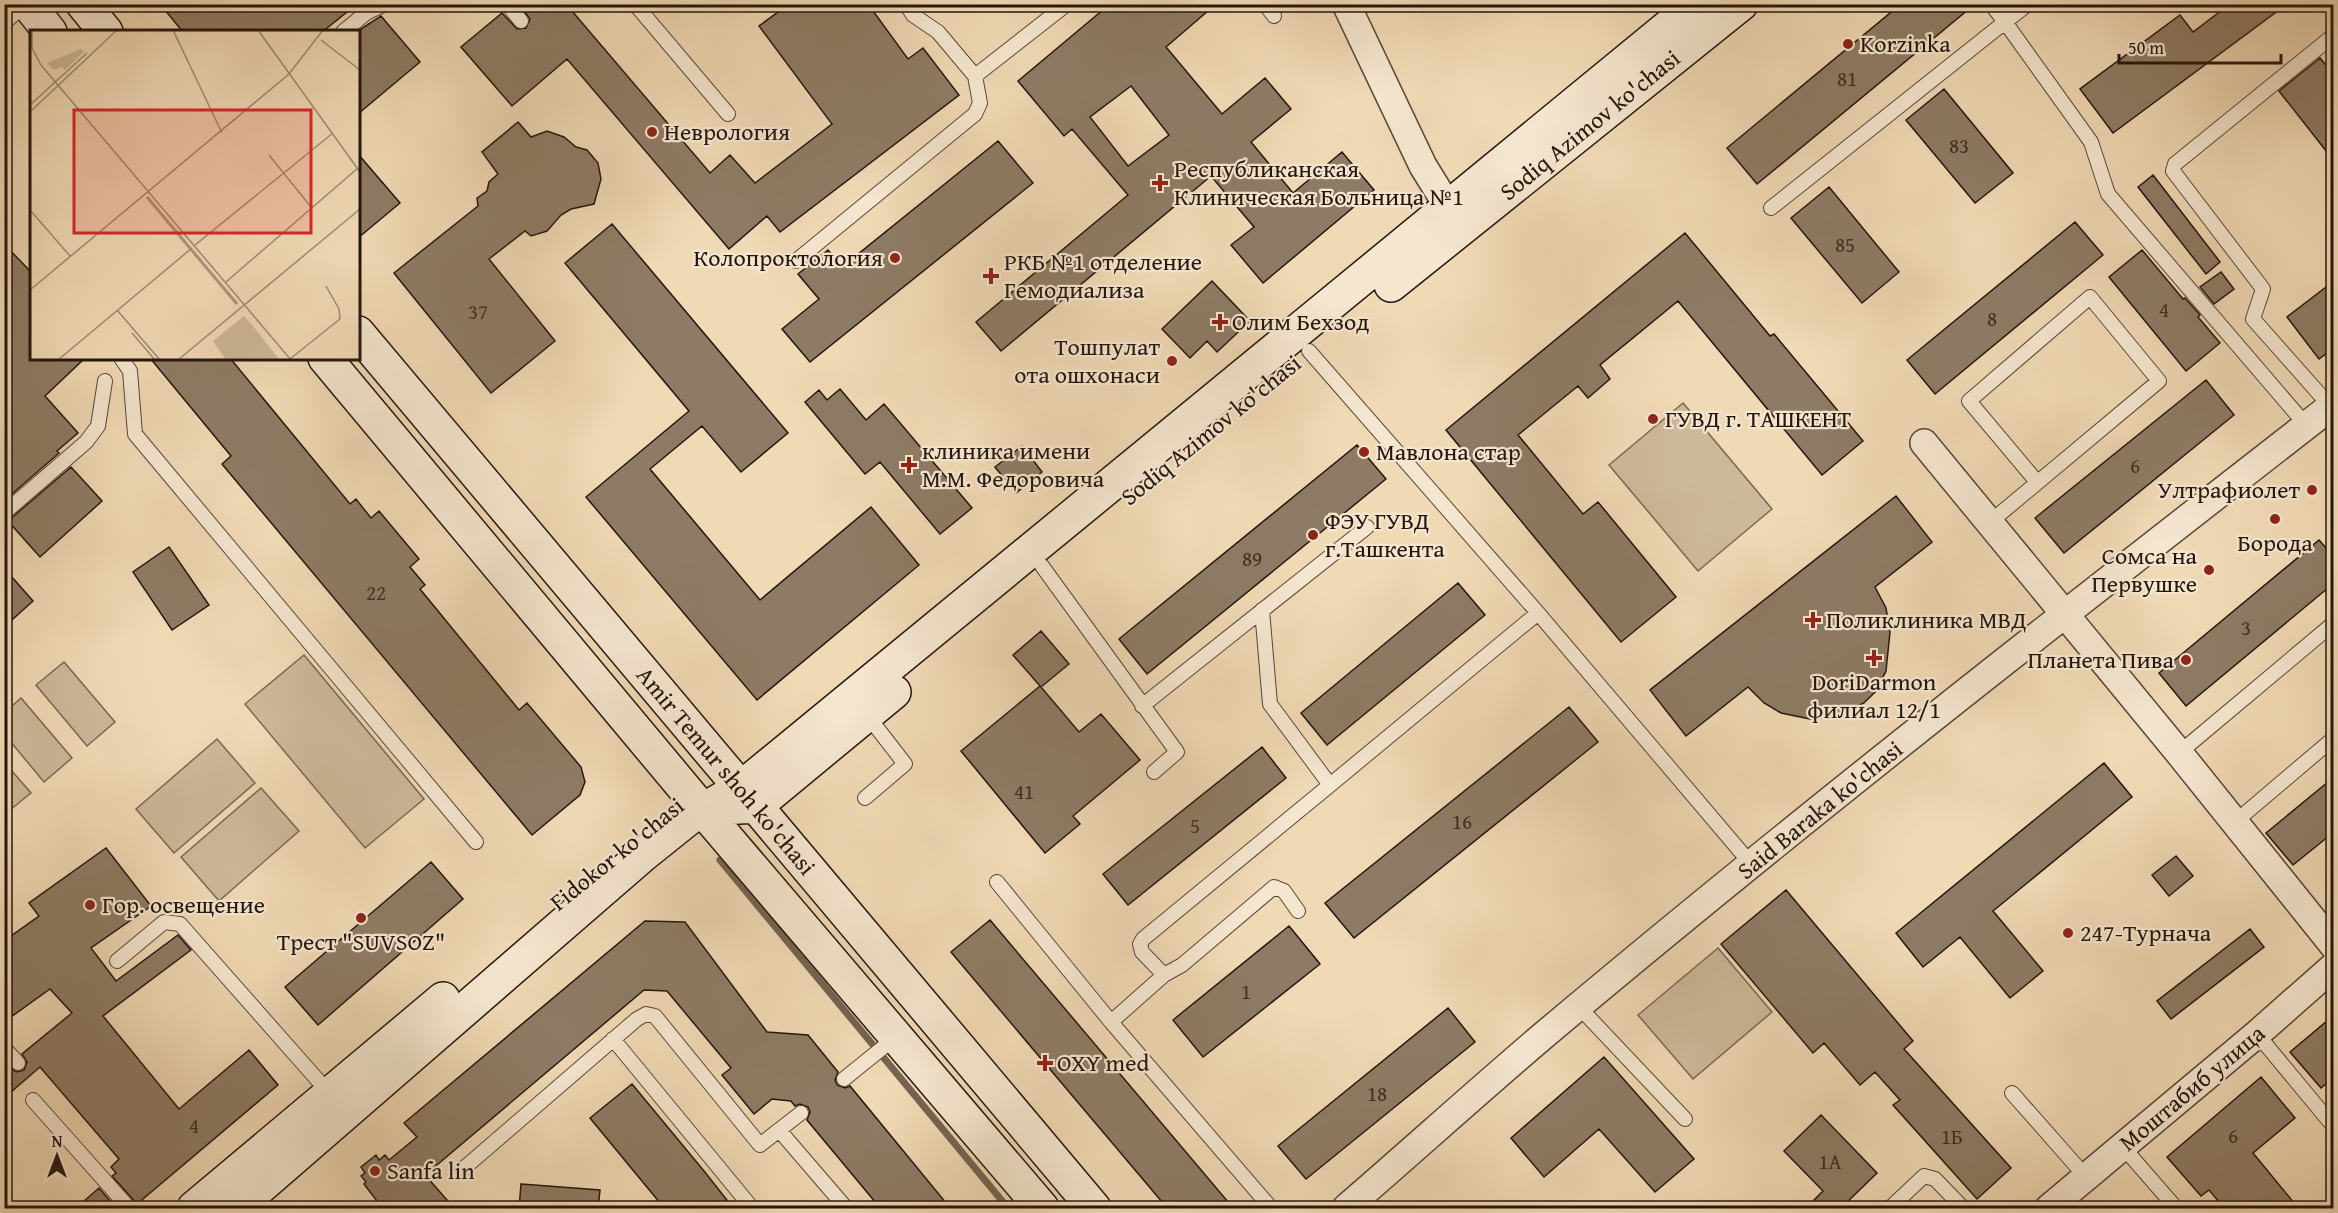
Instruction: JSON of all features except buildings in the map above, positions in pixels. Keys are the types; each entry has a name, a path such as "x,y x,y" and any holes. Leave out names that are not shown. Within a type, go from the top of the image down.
{"main road":[{"path":"27,4 48,30"},
{"path":"83,4 104,30"},
{"name":"Sodiq Azimov ko'chasi","path":"1457,217 1696,4"},
{"name":"Sodiq Azimov ko'chasi","path":"748,797 1457,217 1741,4"},
{"name":"Amir Temur shoh ko'chasi","path":"360,335 1094,1209"},
{"name":"Sodiq Azimov ko'chasi","path":"748,797 867,715 1302,343"},
{"name":"Amir Temur shoh ko'chasi","path":"327,360 696,802 890,1041 1030,1204"},
{"name":"Fidokor ko'chasi","path":"194,1209 561,900 696,802 748,797"},
{"name":"Fidokor ko'chasi","path":"236,1209 644,854 689,818 696,802"}],"street":[{"path":"1346,4 1424,166 1457,217"},
{"name":"Said Baraka ko'chasi","path":"1346,1209 1579,1007 1752,865 2064,613 2332,405"},
{"path":"1924,443 2334,946"},
{"name":"Моштабиб улица","path":"2049,1209 2334,966"}],"lane":[{"path":"4,23 27,4"},
{"path":"345,30 366,13 385,4"},
{"path":"507,4 521,21"},
{"path":"635,4 728,114"},
{"path":"796,261 975,114 980,103 975,76 938,32 913,15 906,4"},
{"path":"975,76 1067,4"},
{"path":"1265,4 1274,16"},
{"path":"1991,4 2091,142 2108,194 2306,425"},
{"path":"1771,208 2028,4"},
{"path":"2332,405 2253,319 2263,290 2173,171 2175,164 2334,35"},
{"path":"1989,523 2160,381 2090,297 1969,401 2037,483"},
{"path":"1302,343 1538,613 1752,865"},
{"path":"122,360 130,371 135,434 476,842"},
{"path":"4,513 86,442 98,426 105,381"},
{"path":"1142,705 1367,527"},
{"path":"1042,566 1177,752 1154,772"},
{"path":"1262,610 1270,704 1330,785"},
{"path":"1164,975 1142,952 1140,944 1143,939 1538,613"},
{"path":"2179,753 2334,623"},
{"path":"866,798 905,764 867,715"},
{"path":"2235,822 2334,738"},
{"path":"997,882 1111,1022 1271,1209"},
{"path":"1111,1022 1164,975 1182,965 1274,887 1284,891 1298,911"},
{"path":"117,961 164,922 180,924 330,1094"},
{"path":"1579,1007 1685,1119"},
{"path":"463,1169 637,1018 646,1014 655,1016 760,1145 801,1113"},
{"path":"2256,1034 2330,1122 2334,1123"},
{"path":"613,1039 752,1209"},
{"path":"844,1078 890,1041"},
{"path":"4,1048 18,1063"},
{"path":"2012,1093 2086,1177"},
{"path":"33,1100 129,1209"},
{"path":"779,1130 846,1209"},
{"path":"2123,1147 2176,1209"},
{"path":"1890,1209 1924,1176 1935,1179 1963,1209"}],"shaded area":[{"path":"1683,403 1772,509 1698,571 1609,465"},
{"path":"304,655 424,799 365,848 245,704"},
{"path":"64,662 115,722 87,746 36,685"},
{"path":"21,698 72,758 44,782 5,735 5,712"},
{"path":"217,739 255,783 174,853 136,809"},
{"path":"4,762 31,793 5,814 4,814"},
{"path":"261,788 299,831 219,901 181,857"},
{"path":"1718,948 1772,1012 1693,1079 1638,1015"}],"waterway":[{"path":"720,860 1008,1208"}],"place":[{"name":"Korzinka","path":"1848,44"},
{"name":"Неврология","path":"652,132"},
{"name":"Республиканская Клиническая Больница №1","path":"1160,183"},
{"name":"Колопроктология","path":"895,258"},
{"name":"РКБ №1 отделение Гемодиализа","path":"991,276"},
{"name":"Олим Бехзод","path":"1220,322"},
{"name":"Тошпулат ота ошхонаси","path":"1172,361"},
{"name":"ГУВД г. ТАШКЕНТ","path":"1653,419"},
{"name":"Мавлона стар","path":"1364,452"},
{"name":"клиника имени М.М. Федоровича","path":"909,465"},
{"name":"Ултрафиолет","path":"2312,490"},
{"name":"Борода","path":"2275,519"},
{"name":"ФЭУ ГУВД г.Ташкента","path":"1313,535"},
{"name":"Сомса на Первушке","path":"2209,570"},
{"name":"Поликлиника МВД","path":"1813,620"},
{"name":"DoriDarmon филиал 12/1","path":"1874,658"},
{"name":"Планета Пива","path":"2186,660"},
{"name":"Гор. освещение","path":"90,905"},
{"name":"Трест \"SUVSOZ\"","path":"361,918"},
{"name":"247-Турнача","path":"2068,933"},
{"name":"OXY med","path":"1045,1063"},
{"name":"Sanfa lin","path":"375,1171"}]}
